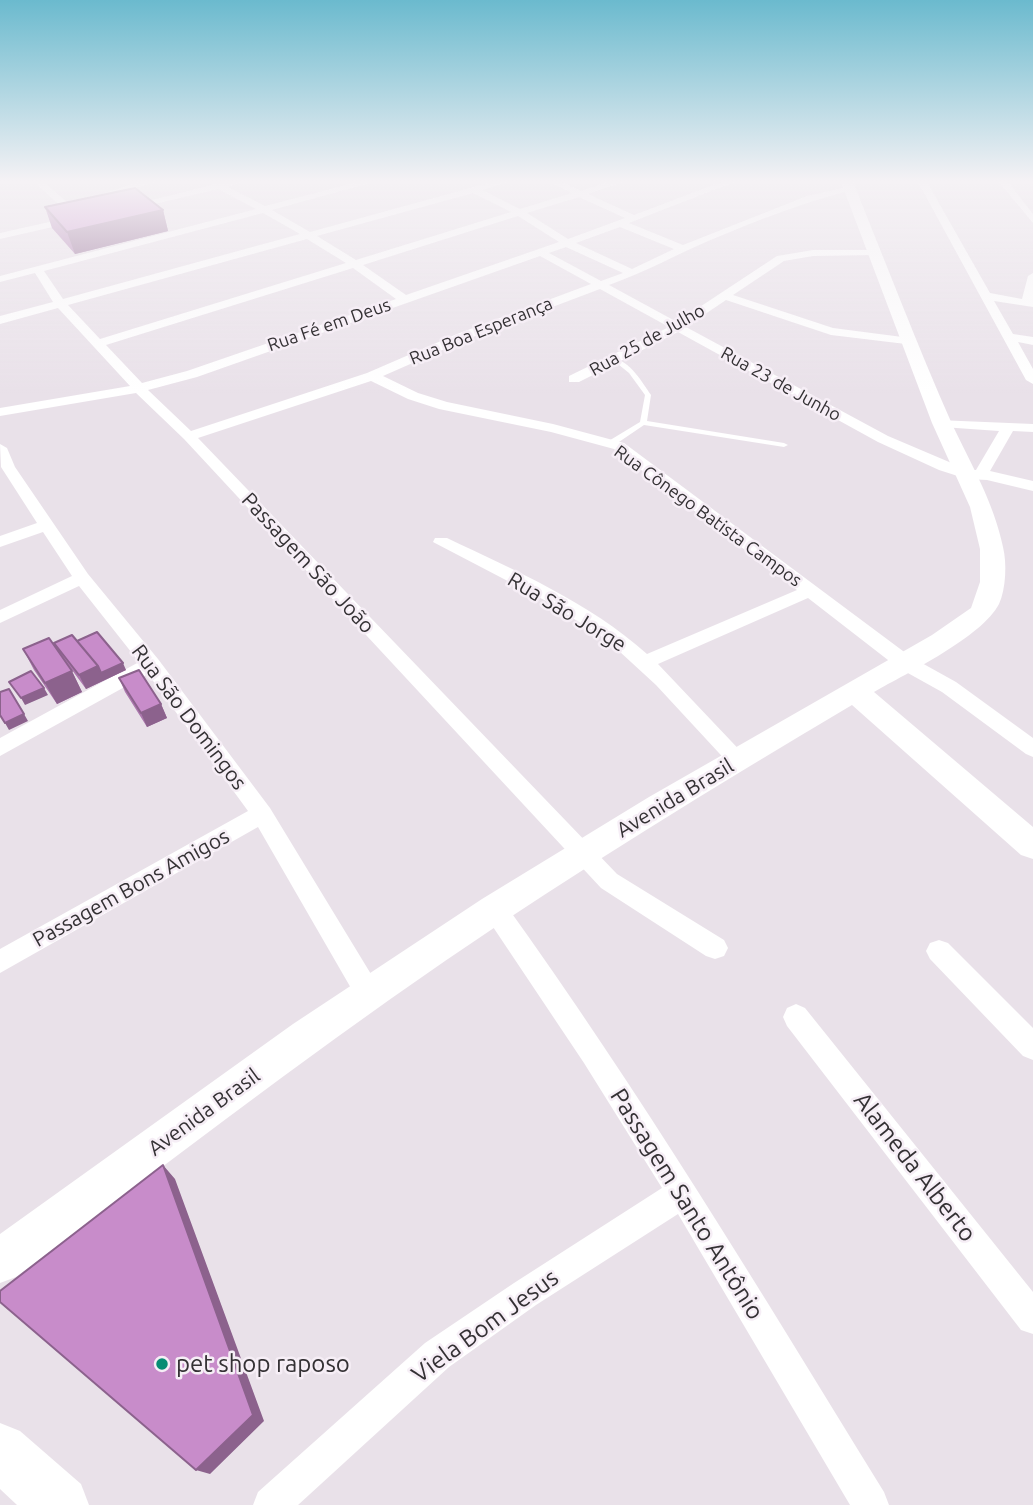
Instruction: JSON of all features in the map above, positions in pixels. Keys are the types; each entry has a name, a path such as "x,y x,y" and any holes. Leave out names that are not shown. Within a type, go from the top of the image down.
{"main road":[{"name":"Avenida Brasil","path":"0,1261 368,993 494,908 962,628 981,613 988,601 992,583 992,549 974,474 942,423 875,252"},
{"path":"854,691 1033,846"},
{"path":"0,1451 60,1505"}],"street":[{"path":"0,279 103,252"},
{"path":"0,320 244,252"},
{"path":"339,252 404,299"},
{"path":"99,343 397,252"},
{"name":"Rua Fé em Deus","path":"0,412 139,388 191,374 539,252"},
{"name":"Rua 23 de Junho","path":"540,252 883,439 974,474 1033,486"},
{"path":"587,252 632,273"},
{"name":"Rua Boa Esperança","path":"189,436 315,397 372,376 461,337 680,252"},
{"name":"Rua 25 de Julho","path":"580,373 615,359 678,327 786,256 870,252"},
{"path":"961,252 1007,337 1032,375"},
{"name":"Passagem São João","path":"38,269 60,303 139,388 189,436 609,881 715,948"},
{"path":"986,296 1030,303 1033,276"},
{"path":"725,296 831,331 910,342"},
{"path":"831,317 831,331"},
{"path":"1007,337 1033,341"},
{"name":"Rua Cônego Batista Campos","path":"372,376 413,396 444,406 553,428 619,446 904,662 949,687 1033,749"},
{"path":"942,423 1033,428"},
{"path":"974,474 1008,427"},
{"name":"Rua São Domingos","path":"0,448 4,469 47,524 82,578 151,664 262,814 368,993"},
{"path":"0,542 47,524"},
{"name":"Rua São Jorge","path":"441,542 582,616 611,635 646,663 738,760"},
{"path":"0,617 82,578"},
{"path":"646,663 810,591"},
{"path":"0,748 151,664"},
{"name":"Passagem Bons Amigos","path":"0,962 262,814"},
{"name":"Passagem Santo Antônio","path":"494,908 560,999 682,1193 870,1505"},
{"path":"939,951 1033,1047"},
{"name":"Alameda Alberto","path":"796,1017 1033,1318"},
{"name":"Viela Bom Jesus","path":"271,1505 438,1354 525,1294 682,1193"}],"lane":[{"path":"615,359 631,372 648,395 643,424"},
{"path":"610,444 643,424 784,445"}],"building":[{"path":"97,632 123,663 101,673 77,641"},
{"path":"72,635 98,666 79,675 54,643"},
{"path":"49,638 72,671 45,683 23,649"},
{"path":"139,670 161,704 141,713 119,678"},
{"path":"31,671 44,688 21,698 9,682"},
{"path":"9,689 24,714 5,723 0,715 0,692"},
{"name":"pet shop raposo","path":"163,1165 253,1415 196,1470 0,1302 0,1291"}],"place":[{"name":"pet shop raposo","path":"162,1364"}]}
